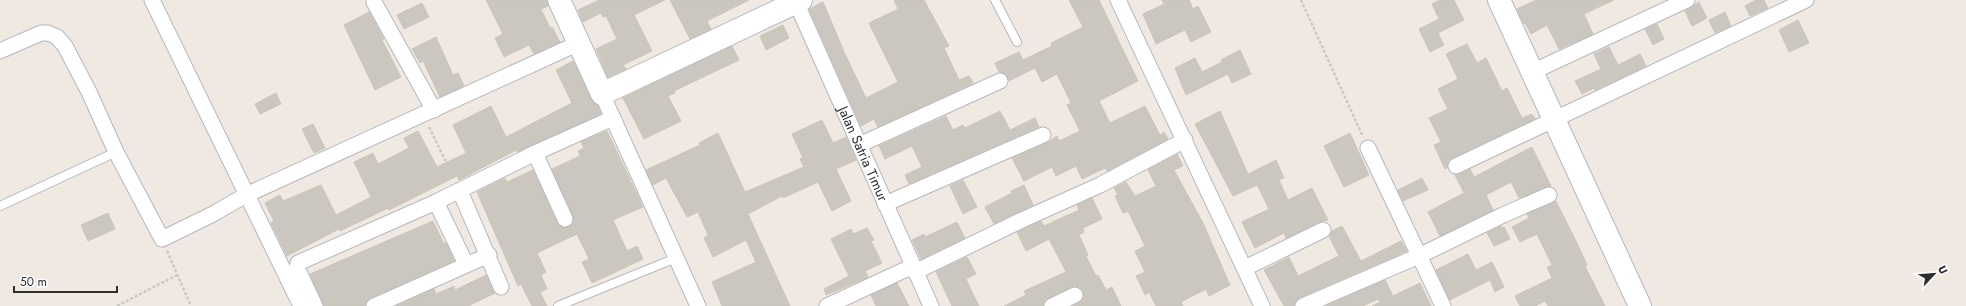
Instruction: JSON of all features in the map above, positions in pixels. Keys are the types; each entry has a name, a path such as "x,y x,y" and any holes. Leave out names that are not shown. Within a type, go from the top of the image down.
{"street":[{"path":"152,0 301,306"},
{"path":"559,0 698,306"},
{"path":"1118,0 1262,306"},
{"path":"1499,0 1639,306"},
{"path":"1532,72 1687,0"},
{"path":"1456,166 1806,0"},
{"path":"602,94 687,52 800,1"},
{"name":"Jalan Satria Timur","path":"800,1 859,146 931,306"},
{"path":"374,2 429,113"},
{"path":"0,51 41,33 48,33 57,37 65,46 86,86 116,152 162,239 246,195 429,113 579,43"},
{"path":"859,146 1000,81"},
{"path":"315,306 297,268 298,263 460,191 613,118"},
{"path":"885,204 1043,135"},
{"path":"827,306 914,269 1100,185 1185,140"},
{"path":"1368,148 1421,255 1439,305"},
{"path":"535,154 565,219"},
{"path":"460,191 489,255 501,287"},
{"path":"1303,306 1421,255 1502,215 1549,195"},
{"path":"436,202 466,264"},
{"path":"1245,268 1323,230"},
{"path":"374,306 489,255"},
{"path":"1052,306 1075,295"}],"lane":[{"path":"995,0 1017,42"},
{"path":"0,206 116,152"},
{"path":"558,306 676,258"}],"path":[{"path":"1301,0 1368,148"},
{"path":"429,113 460,191"},
{"path":"162,239 191,306"},
{"path":"117,306 177,275"}],"building":[{"path":"486,0 547,0 548,6 541,9 550,28 552,27 560,42 534,54 529,45 504,57 495,38 503,34"},
{"path":"599,0 665,0 634,15 652,51 623,65 626,69 608,77 596,49 617,39 606,16 603,17 601,13 583,22 578,10"},
{"path":"670,0 749,0 707,21 711,29 690,39"},
{"path":"894,0 924,0 949,46 944,48 959,80 969,76 973,83 878,127 874,119 861,126 809,9 823,2 866,98 898,82 869,23 898,9"},
{"path":"1069,0 1099,0 1138,81 1099,101 1110,123 1145,106 1160,135 1164,132 1168,139 1107,171 1105,168 1082,179 1076,166 1056,176 1052,167 1024,181 1012,158 1047,143 1057,136 1059,141 1080,131 1067,105 1071,103 1057,74 1042,82 1035,68 1009,81 1006,74 999,72 995,63 1019,52 1023,60 1052,46 1051,43 1083,27"},
{"path":"1162,0 1189,0 1193,9 1198,6 1211,32 1191,42 1185,30 1156,44 1143,14 1164,4"},
{"path":"1440,0 1454,0 1464,20 1438,33 1444,45 1430,52 1419,29 1439,19 1432,4"},
{"path":"1536,0 1614,0 1584,14 1593,34 1559,49 1547,25 1531,34 1525,23 1524,24 1517,9"},
{"path":"1756,0 1764,0 1768,8 1750,16 1745,6"},
{"path":"1699,2 1707,18 1692,26 1685,11"},
{"path":"422,3 429,17 404,29 397,15"},
{"path":"369,12 384,39 382,40 401,77 375,90 344,25"},
{"path":"1725,12 1731,26 1715,33 1709,20"},
{"path":"1798,20 1809,43 1789,52 1779,30"},
{"path":"1657,24 1664,39 1653,45 1645,29"},
{"path":"783,25 789,38 766,50 760,36"},
{"path":"436,37 453,75 458,73 464,86 440,97 423,61 420,63 412,49"},
{"path":"1467,44 1477,63 1486,58 1502,91 1507,88 1522,118 1532,114 1535,119 1452,158 1448,161 1447,168 1445,169 1434,145 1441,142 1429,118 1448,109 1438,89 1458,79 1446,54"},
{"path":"732,46 739,60 674,91 675,93 668,96 681,121 644,139 623,98"},
{"path":"1609,47 1618,65 1640,54 1646,66 1595,90 1594,88 1582,94 1575,81 1601,69 1594,54"},
{"path":"1240,50 1251,74 1232,83 1228,74 1186,95 1175,68 1195,58 1202,72 1222,62 1221,60"},
{"path":"573,61 591,99 597,105 601,114 517,152 516,150 459,180 457,176 389,210 388,208 340,231 339,229 287,256 271,223 274,221 265,203 280,195 283,201 321,185 336,215 371,197 354,162 373,153 378,164 409,148 404,138 418,131 437,167 466,153 453,125 491,106 506,137 572,103 556,70"},
{"path":"276,93 281,104 260,114 255,104"},
{"path":"1000,111 1010,130 1035,118 1039,127 909,184 905,175 922,167 912,146 885,159 879,146 946,116 953,130 963,125 965,128"},
{"path":"1220,111 1248,174 1276,160 1284,178 1279,180 1288,200 1312,188 1328,220 1319,222 1286,238 1284,233 1255,248 1242,222 1269,209 1257,185 1233,196 1195,124"},
{"path":"822,120 833,143 846,137 856,160 836,169 851,201 832,211 818,182 783,198 782,196 748,214 790,306 722,306 712,282 756,262 746,240 713,257 704,238 708,235 698,212 687,217 666,178 653,185 646,170 700,145 699,143 718,133 745,192 804,167 800,159 803,158 792,134"},
{"path":"313,124 325,148 314,153 302,129"},
{"path":"607,131 643,207 613,220 627,251 637,246 643,259 592,283 582,262 589,259 577,234 537,253 546,272 541,275 547,289 540,292 547,306 532,306 521,284 518,286 477,192 505,178 507,182 533,170 557,223 564,228 569,227 573,224 573,216 552,169 580,156 578,151 584,148 581,142"},
{"path":"1350,133 1369,175 1344,187 1324,146"},
{"path":"1532,147 1551,186 1519,198 1511,182 1486,195 1493,210 1440,236 1428,212 1464,193 1455,175 1470,169 1474,177"},
{"path":"1177,154 1183,166 1174,170 1203,223 1230,285 1209,296 1206,289 1181,302 1183,306 1156,306 1149,292 1145,295 1136,276 1145,272 1135,251 1145,246 1128,211 1123,213 1115,196 1118,195 1114,188 1126,182 1135,196 1156,186 1148,170"},
{"path":"1422,178 1428,190 1403,201 1398,190"},
{"path":"963,180 977,207 963,214 950,186"},
{"path":"1024,185 1033,205 994,224 985,207"},
{"path":"1092,198 1102,219 1083,228 1084,232 1079,235 1088,255 1086,256 1096,276 1098,275 1106,290 1112,287 1121,306 1073,306 1082,300 1084,296 1083,291 1075,286 1048,298 1044,301 1043,306 1004,306 1026,295 1024,291 1066,272 1049,239 1026,251 1017,232 1041,221 1044,226 1079,210 1077,205"},
{"path":"1556,201 1578,245 1587,265 1585,266 1605,306 1548,306 1545,301 1535,306 1520,306 1515,296 1552,278 1547,267 1552,265 1537,234 1520,242 1512,227 1529,218 1527,214"},
{"path":"108,213 115,229 88,241 81,225"},
{"path":"433,221 444,244 446,243 454,261 370,298 365,306 324,306 310,274"},
{"path":"957,222 965,238 921,259 912,240 924,234 925,237"},
{"path":"1342,226 1361,261 1401,241 1407,251 1299,298 1294,306 1284,306 1264,270 1289,257 1298,276 1339,256 1329,236 1332,231"},
{"path":"1501,226 1502,228 1504,227 1510,239 1494,246 1487,233"},
{"path":"867,228 874,240 871,241 882,263 865,271 868,277 826,295 824,289 849,276 831,239 851,229 853,234"},
{"path":"1468,254 1476,270 1492,262 1504,287 1495,292 1490,280 1450,300 1436,270"},
{"path":"967,257 976,274 966,279 979,306 952,306 936,272"},
{"path":"486,275 495,293 468,306 396,306 434,289 436,294 454,286 455,290"},
{"path":"1385,280 1393,296 1420,283 1431,306 1372,306 1380,302 1378,299 1363,306 1326,306"},
{"path":"897,283 909,306 876,306 871,295"}]}
